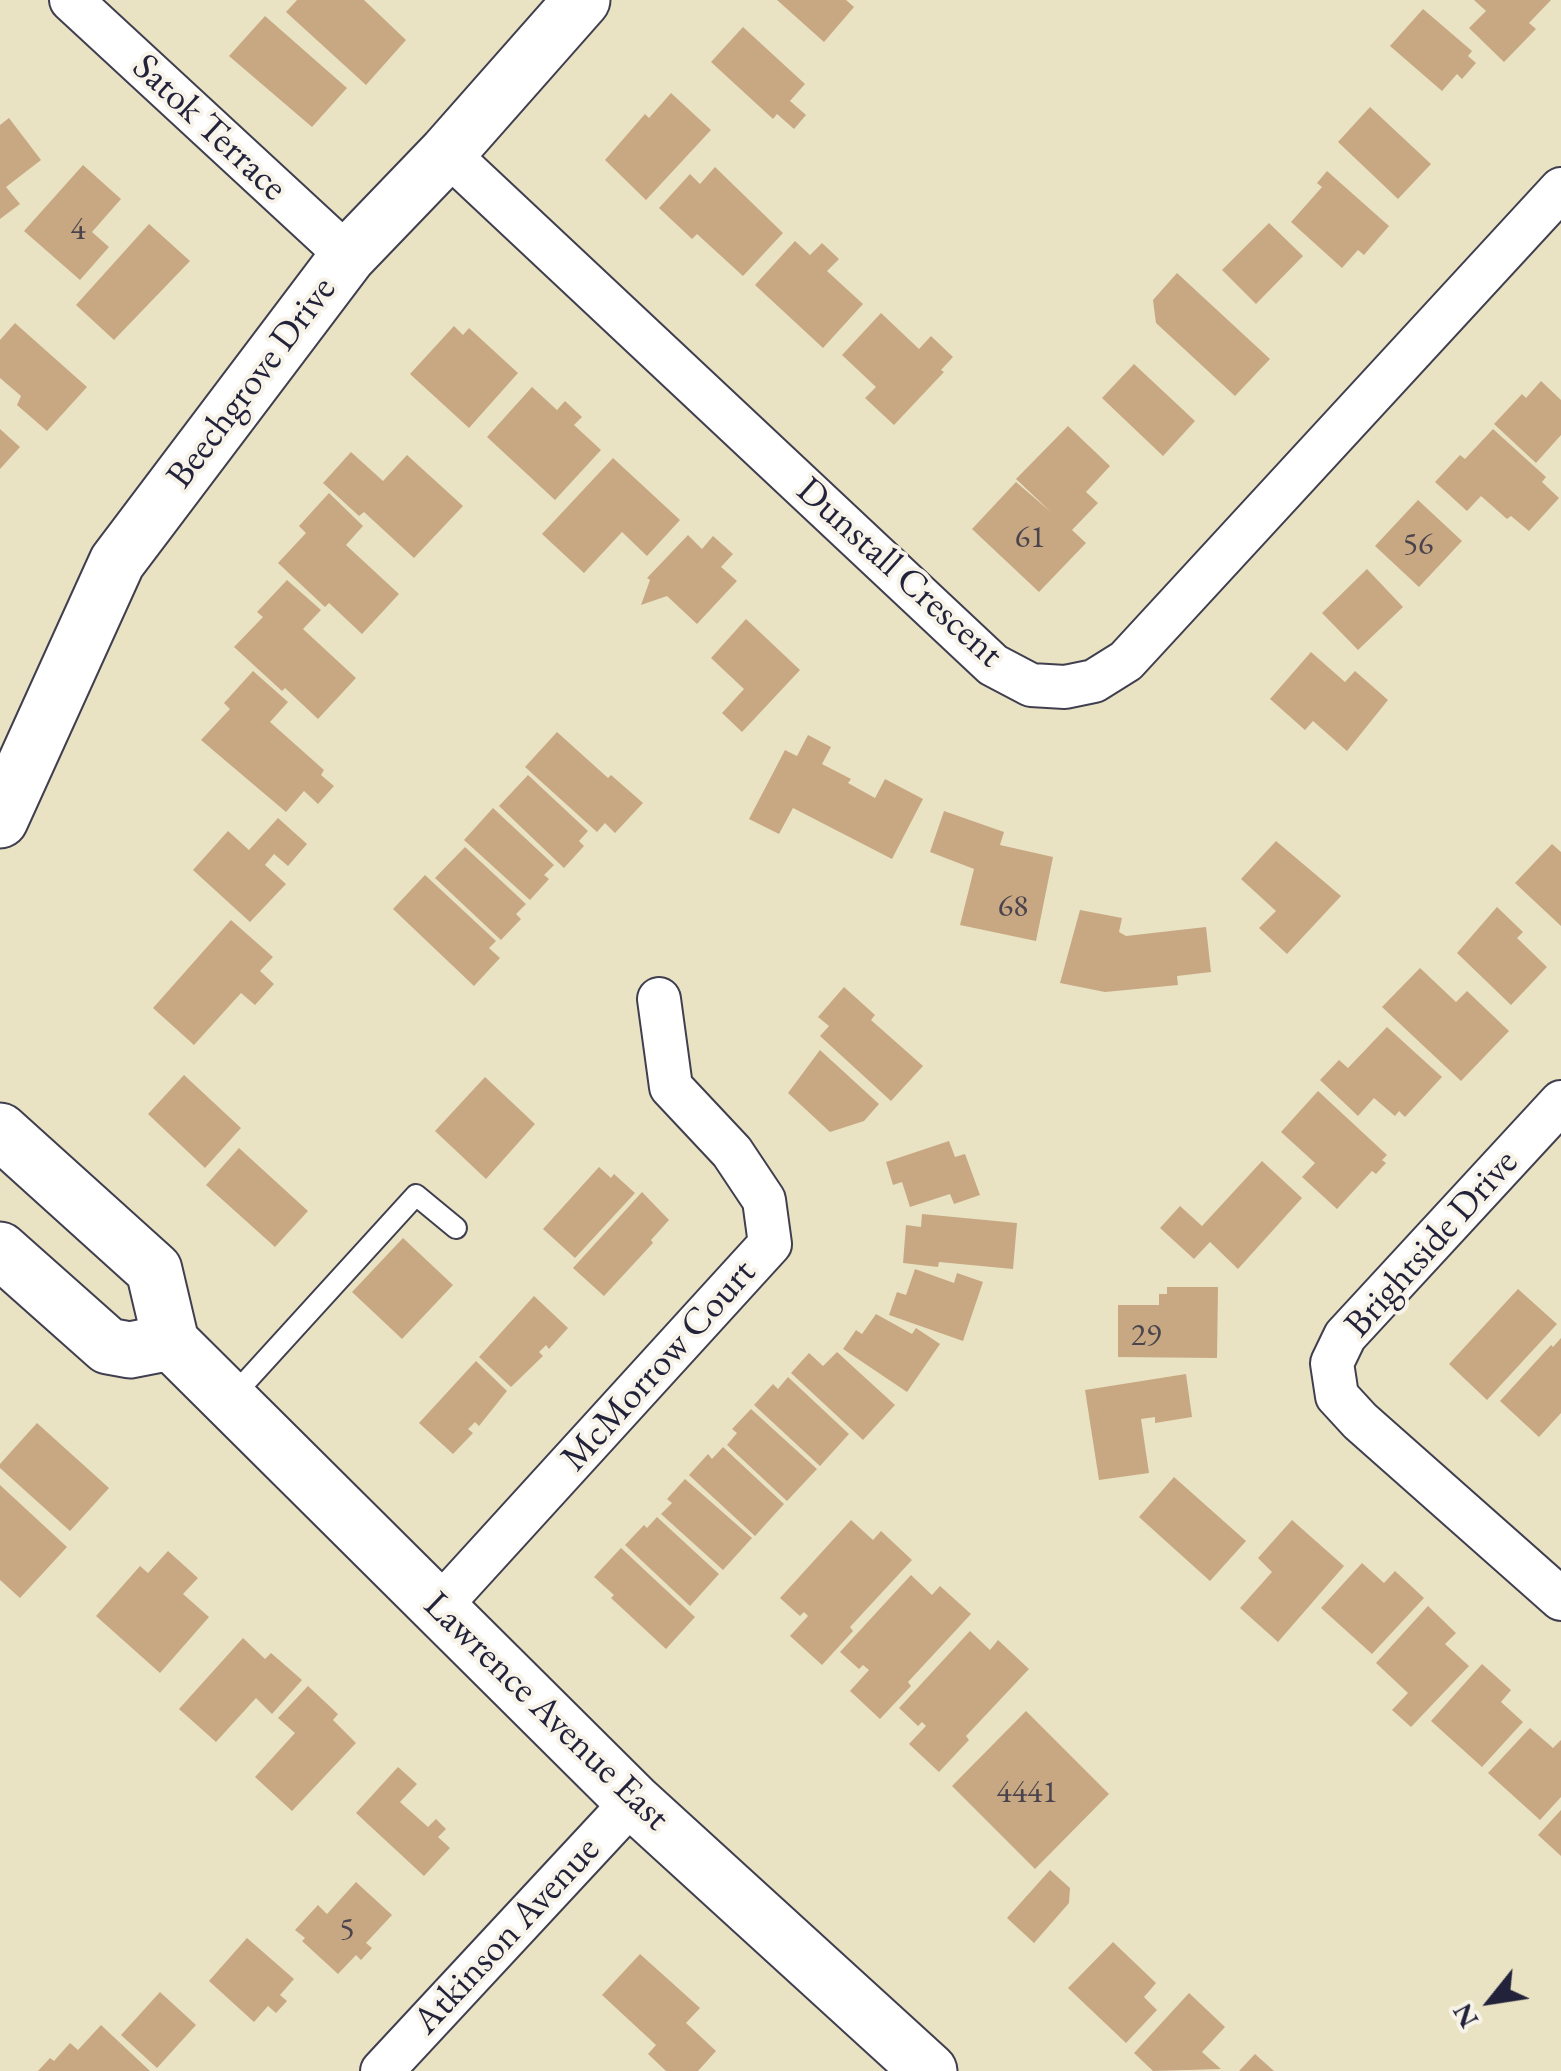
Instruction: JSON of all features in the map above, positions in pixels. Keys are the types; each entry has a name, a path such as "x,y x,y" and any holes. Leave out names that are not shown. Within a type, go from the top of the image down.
{"main road":[{"name":"Beechgrove Drive","path":"0,820 117,562 348,256 447,153 582,0"},
{"path":"0,1131 154,1270 172,1342 130,1350 108,1346 5,1266"},
{"name":"Lawrence Avenue East","path":"172,1342 633,1800 929,2071"}],"street":[{"name":"Satok Terrace","path":"70,0 348,256"},
{"name":"Dunstall Crescent","path":"447,153 993,665 1031,685 1064,687 1094,680 1126,661 1561,189"},
{"name":"McMorrow Court","path":"439,1607 770,1244 764,1200 732,1152 670,1087 659,999"},
{"name":"Brightside Drive","path":"1561,1102 1344,1336 1332,1363 1338,1396 1360,1420 1561,1600"},
{"name":"Atkinson Avenue","path":"382,2071 633,1800"}],"lane":[{"path":"229,1400 416,1195 456,1228"}],"building":[{"path":"297,0 364,0 406,40 366,85 286,12"},
{"path":"777,0 846,0 854,7 824,42"},
{"path":"1474,0 1551,0 1529,23 1536,29 1504,62 1469,28 1486,11"},
{"path":"1423,9 1472,51 1468,56 1476,63 1462,79 1457,74 1442,91 1390,46"},
{"path":"265,16 347,88 312,127 229,56"},
{"path":"743,27 805,84 790,101 806,115 794,129 777,114 773,119 711,62"},
{"path":"671,93 711,130 646,200 605,160 645,114 649,118"},
{"path":"1370,107 1431,164 1398,199 1338,142"},
{"path":"9,118 41,160 6,187 20,204 0,219 0,125"},
{"path":"83,165 121,199 92,232 109,247 80,280 24,231"},
{"path":"715,167 783,233 743,276 697,234 692,239 659,208 690,174 700,184"},
{"path":"1327,171 1389,226 1364,255 1358,250 1342,268 1291,222 1322,187 1317,183"},
{"path":"1269,223 1303,256 1256,304 1222,270"},
{"path":"149,224 190,261 114,340 76,305"},
{"path":"795,241 810,255 822,243 839,259 827,271 863,304 823,348 755,285"},
{"path":"1177,273 1270,359 1235,396 1156,323 1153,300"},
{"path":"881,313 919,349 931,336 953,357 941,370 944,372 894,425 865,398 876,387 842,355"},
{"path":"15,323 87,387 47,431 17,405 21,396 0,378 0,340"},
{"path":"454,326 463,335 469,328 518,373 469,428 410,374"},
{"path":"1134,364 1195,421 1163,456 1102,398"},
{"path":"1541,381 1561,400 1561,435 1536,463 1494,424 1522,394 1526,398"},
{"path":"532,387 557,410 565,401 582,417 574,425 601,450 555,500 487,437"},
{"path":"1068,426 1110,466 1086,492 1098,503 1072,530 1086,543 1039,592 972,529 1016,482 1052,513 1016,479"},
{"path":"0,429 20,447 0,469"},
{"path":"1493,429 1546,477 1542,482 1559,498 1529,531 1511,516 1507,519 1481,496 1467,511 1435,482 1460,455 1465,459"},
{"path":"351,452 383,481 407,455 463,506 414,558 364,512 359,516 323,483"},
{"path":"613,458 680,520 647,556 622,532 584,573 542,534"},
{"path":"329,493 363,526 346,545 399,594 362,634 329,603 325,607 278,563 306,533 299,526"},
{"path":"1418,500 1462,541 1419,587 1375,546"},
{"path":"688,535 702,549 713,536 733,554 721,567 737,581 697,624 667,596 641,605 650,580 647,578"},
{"path":"1367,569 1403,607 1358,650 1322,613"},
{"path":"287,580 321,610 303,629 356,678 318,719 234,647 263,617 257,612"},
{"path":"746,619 800,670 742,732 722,713 744,689 711,658"},
{"path":"1311,652 1345,682 1355,671 1388,700 1347,751 1313,721 1305,730 1270,699"},
{"path":"253,671 288,702 270,722 324,770 321,775 334,786 318,804 304,791 286,812 201,740 230,709 224,703"},
{"path":"557,732 608,778 611,775 643,803 615,833 605,823 597,832 525,767"},
{"path":"808,735 831,747 822,764 851,779 848,783 875,798 885,779 923,799 892,859 793,808 779,834 749,819 785,750 797,756"},
{"path":"528,775 588,831 579,841 584,846 564,868 499,806"},
{"path":"493,808 554,865 544,875 549,879 530,900 464,840"},
{"path":"944,811 1004,832 1000,845 1053,857 1036,941 960,925 974,869 930,852"},
{"path":"278,818 307,844 288,866 274,854 265,865 286,884 250,922 193,870 228,831 249,850"},
{"path":"1276,841 1341,896 1287,954 1259,928 1276,911 1241,879"},
{"path":"1552,844 1561,852 1561,926 1515,883"},
{"path":"465,847 526,904 516,914 521,919 501,940 435,878"},
{"path":"425,875 496,941 489,948 500,958 474,986 393,909"},
{"path":"1497,907 1523,932 1517,938 1547,967 1511,1005 1457,953"},
{"path":"1080,910 1122,918 1119,932 1126,936 1206,927 1211,972 1177,976 1178,985 1105,992 1060,983"},
{"path":"231,920 273,957 260,971 274,984 255,1005 241,993 194,1045 153,1008"},
{"path":"1420,968 1456,1002 1467,991 1509,1031 1461,1081 1382,1007"},
{"path":"844,987 875,1015 871,1020 923,1066 891,1101 820,1036 829,1026 818,1017"},
{"path":"1387,1027 1442,1077 1405,1117 1399,1111 1395,1116 1374,1098 1358,1116 1320,1080 1339,1060 1348,1068"},
{"path":"820,1050 879,1104 864,1121 830,1132 788,1093"},
{"path":"184,1075 241,1128 205,1168 148,1114"},
{"path":"485,1077 535,1124 486,1179 435,1131"},
{"path":"1318,1091 1387,1155 1382,1160 1386,1163 1376,1174 1372,1171 1337,1209 1302,1177 1315,1163 1281,1132"},
{"path":"949,1141 955,1157 965,1154 980,1195 954,1204 950,1194 910,1207 902,1182 893,1185 886,1162"},
{"path":"239,1148 308,1211 275,1247 206,1185"},
{"path":"1262,1161 1302,1198 1238,1269 1210,1242 1194,1259 1160,1228 1180,1206 1202,1226"},
{"path":"599,1167 611,1178 614,1174 635,1193 575,1258 543,1229"},
{"path":"642,1192 669,1220 604,1296 573,1268"},
{"path":"922,1214 1017,1223 1013,1269 903,1263 906,1225 921,1227"},
{"path":"403,1238 453,1285 402,1339 352,1292"},
{"path":"915,1269 954,1283 957,1273 983,1282 963,1341 889,1315 897,1292 906,1295"},
{"path":"1167,1287 1218,1287 1217,1358 1118,1357 1118,1305 1159,1305 1159,1294 1167,1294"},
{"path":"1518,1289 1557,1324 1487,1400 1449,1364"},
{"path":"534,1296 568,1328 549,1349 546,1345 539,1352 543,1356 511,1387 479,1357"},
{"path":"876,1314 912,1334 916,1328 940,1344 907,1392 843,1349 856,1330 862,1334"},
{"path":"1561,1338 1561,1413 1539,1437 1500,1401"},
{"path":"837,1352 895,1405 863,1440 791,1373 809,1353 823,1366"},
{"path":"476,1361 507,1391 479,1426 475,1422 468,1429 473,1433 453,1454 419,1423"},
{"path":"1186,1374 1192,1417 1155,1423 1155,1417 1141,1419 1149,1473 1099,1480 1085,1390"},
{"path":"788,1377 849,1434 820,1466 754,1405 773,1384 778,1389"},
{"path":"751,1409 817,1469 787,1501 727,1445 737,1433 732,1429"},
{"path":"37,1423 109,1488 70,1531 0,1468"},
{"path":"723,1447 784,1504 755,1536 689,1475 708,1454 712,1459"},
{"path":"1174,1477 1246,1541 1210,1581 1139,1517"},
{"path":"685,1479 752,1538 723,1570 661,1514 672,1503 667,1499"},
{"path":"0,1485 67,1547 20,1598 0,1580"},
{"path":"657,1517 719,1574 690,1606 625,1545"},
{"path":"851,1520 873,1540 881,1531 912,1560 850,1627 853,1631 822,1665 790,1636 808,1616 804,1612 800,1616 780,1598"},
{"path":"1292,1520 1344,1566 1278,1642 1240,1608 1272,1572 1258,1558"},
{"path":"621,1548 695,1617 666,1649 594,1577"},
{"path":"168,1551 198,1578 183,1594 209,1617 160,1673 96,1616 140,1566 148,1573"},
{"path":"1362,1563 1384,1583 1395,1571 1424,1598 1372,1654 1321,1608"},
{"path":"911,1575 932,1595 940,1586 971,1614 908,1682 911,1686 880,1719 850,1691 869,1670 863,1665 859,1669 840,1652"},
{"path":"1428,1606 1456,1633 1445,1644 1469,1666 1411,1727 1392,1710 1408,1693 1376,1663"},
{"path":"970,1631 990,1650 998,1640 1029,1669 966,1736 969,1740 939,1772 909,1744 926,1726 922,1722 918,1726 899,1708"},
{"path":"243,1638 265,1659 271,1653 302,1680 272,1714 256,1698 216,1742 179,1709"},
{"path":"1482,1664 1511,1690 1501,1702 1523,1722 1482,1767 1431,1721"},
{"path":"308,1686 338,1714 333,1720 356,1743 292,1811 255,1777 295,1733 278,1718"},
{"path":"1026,1711 1109,1794 1035,1869 952,1786"},
{"path":"1530,1728 1553,1748 1561,1740 1561,1797 1540,1820 1488,1773"},
{"path":"398,1767 417,1784 400,1802 428,1827 436,1819 446,1829 438,1837 450,1848 424,1876 356,1813"},
{"path":"1561,1810 1561,1856 1538,1835"},
{"path":"1050,1870 1070,1888 1069,1903 1034,1943 1007,1918"},
{"path":"356,1882 392,1915 366,1943 372,1948 361,1960 356,1955 338,1974 295,1930 318,1905 327,1914"},
{"path":"247,1938 294,1979 280,1995 287,2001 276,2013 268,2006 254,2022 209,1981"},
{"path":"1113,1942 1156,1983 1144,1997 1157,2010 1126,2043 1068,1988"},
{"path":"640,1954 700,2008 686,2023 716,2051 698,2071 666,2071 648,2054 656,2045 602,1995"},
{"path":"160,1992 196,2025 157,2068 121,2035"},
{"path":"1189,1993 1225,2027 1202,2052 1221,2069 1153,2071 1134,2053"},
{"path":"101,2025 150,2071 38,2071 50,2058 54,2061 70,2043 78,2050"},
{"path":"1255,2054 1274,2071 1239,2071"}]}
